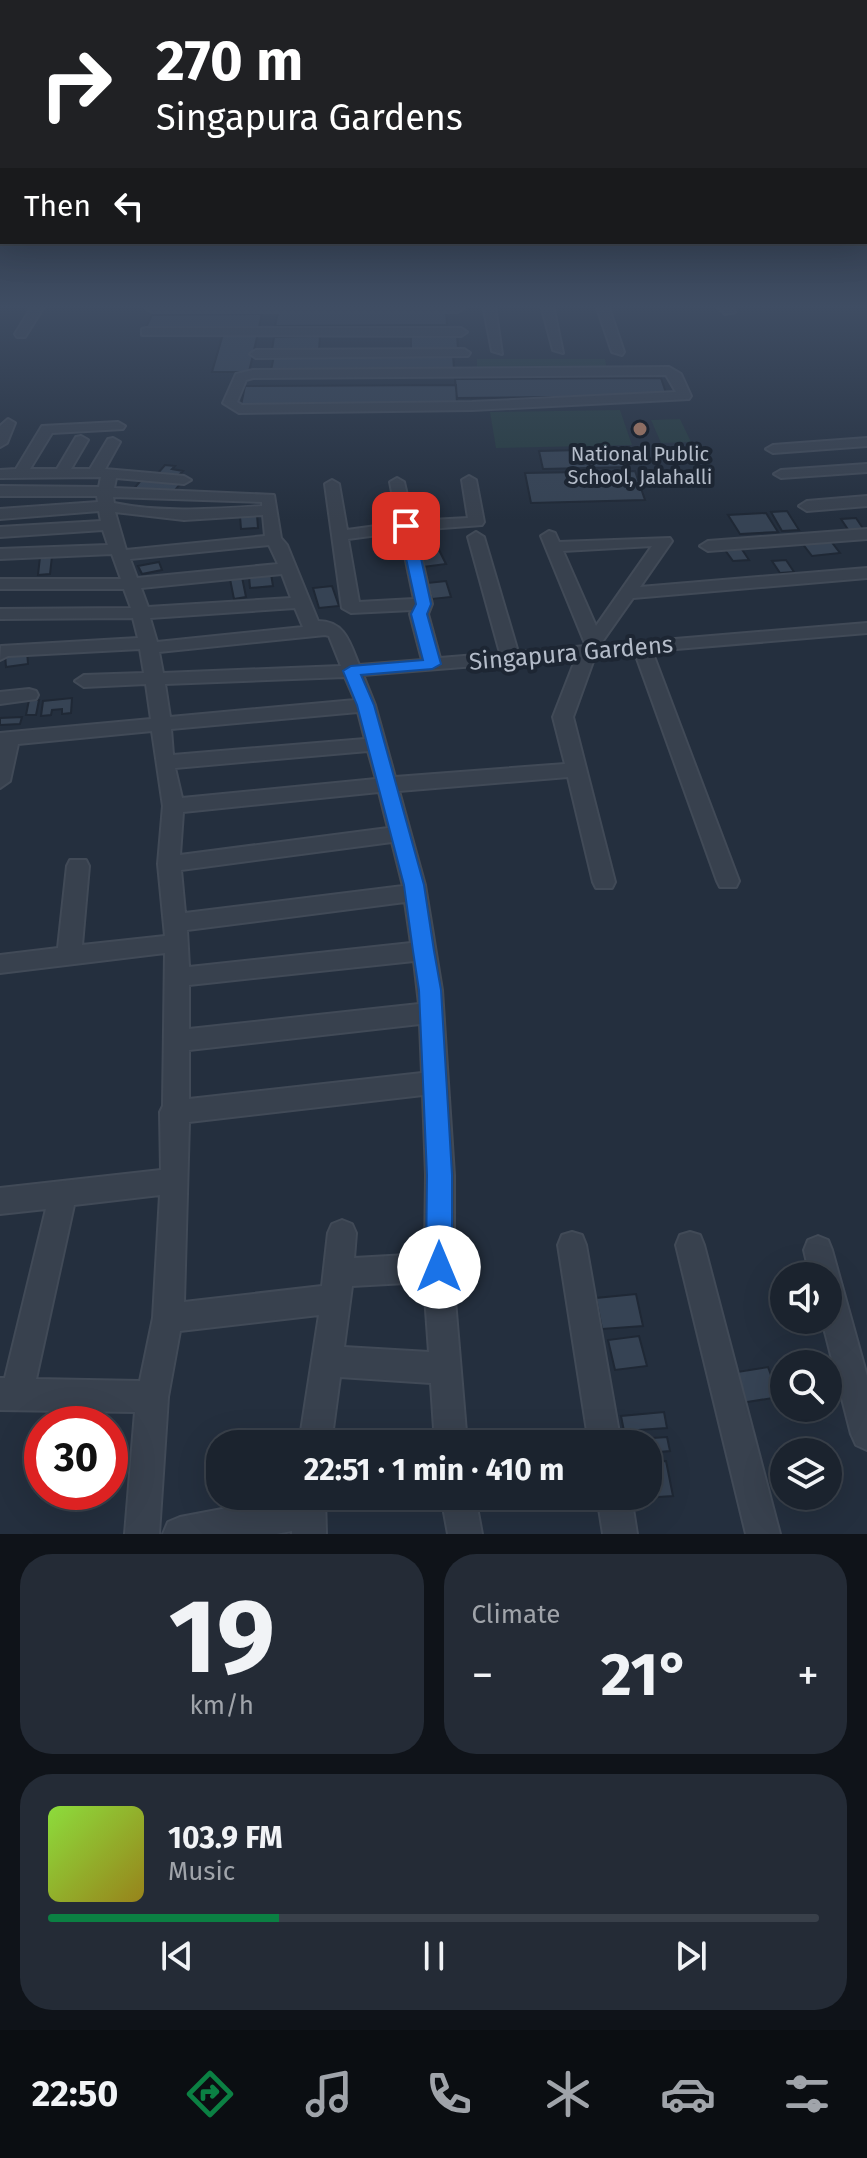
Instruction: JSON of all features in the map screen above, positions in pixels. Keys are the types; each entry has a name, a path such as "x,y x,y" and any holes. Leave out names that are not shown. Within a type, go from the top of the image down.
{"street":[{"path":"243,377 230,403 239,409 472,406 684,396 676,377"},
{"path":"238,384 446,381 447,377"},
{"path":"0,443 8,423"},
{"path":"21,473 47,429 118,426"},
{"path":"61,474 81,440"},
{"path":"113,442 102,473 109,525 141,613 155,678 164,762 173,806 169,864 177,977 173,1112 175,1181 168,1318 152,1397 142,1534"},
{"path":"773,449 867,442"},
{"path":"781,474 867,468"},
{"path":"0,474 102,473 184,480"},
{"path":"339,536 406,526 476,522 469,480"},
{"path":"397,482 423,604 419,614 432,664"},
{"path":"332,484 351,608 423,604"},
{"path":"0,491 106,498 135,512 184,515 272,510 273,540"},
{"path":"0,514 106,498"},
{"path":"807,506 867,501"},
{"path":"0,532 109,525"},
{"path":"708,546 867,534"},
{"path":"476,537 511,659"},
{"path":"0,554 119,552 273,540 279,545 311,626 333,629"},
{"path":"593,648 552,541 664,541 593,648 563,717 604,882"},
{"path":"0,584 132,584 288,568"},
{"path":"628,593 867,573"},
{"path":"0,614 141,613 303,602"},
{"name":"Singapura Gardens","path":"84,681 351,671 511,659 593,648 867,628"},
{"path":"0,655 1,651 75,645 148,646 333,629"},
{"path":"333,629 366,705 415,893 424,951 440,1175 439,1267 450,1430"},
{"path":"641,646 728,881"},
{"path":"0,698 29,695"},
{"path":"0,781 5,739 366,705"},
{"path":"164,762 375,744"},
{"path":"173,806 575,770"},
{"path":"169,864 399,834"},
{"path":"69,955 78,866"},
{"path":"0,964 69,955 176,933 415,893"},
{"path":"177,977 424,951"},
{"path":"175,1041 430,1013"},
{"path":"173,1112 433,1083"},
{"path":"0,1201 175,1181"},
{"path":"63,1194 9,1394 152,1397"},
{"path":"317,1430 342,1233"},
{"path":"572,1245 603,1430"},
{"path":"690,1245 763,1534"},
{"path":"168,1318 439,1267"},
{"path":"840,1334 867,1434"},
{"path":"326,1361 445,1368"},
{"path":"461,1510 465,1534"},
{"path":"616,1510 620,1534"},
{"path":"180,1534 308,1514"}],"green space":[{"path":"620,410 632,445 496,448 490,412"},
{"path":"680,419 691,442 661,443 651,420"}],"building":[{"path":"661,378 667,396 457,398 455,379"},
{"path":"456,385 457,403 241,405 245,386"},
{"path":"622,449 628,467 543,469 539,451"},
{"path":"165,465 183,471 178,476 158,473"},
{"path":"635,471 645,500 531,503 525,473"},
{"path":"142,479 181,483 171,495 132,491"},
{"path":"787,511 799,530 782,531 771,512"},
{"path":"766,513 778,532 740,534 728,515"},
{"path":"257,515 258,528 241,529 240,516"},
{"path":"856,518 864,530 849,531 841,519"},
{"path":"830,540 840,553 812,556 802,543"},
{"path":"436,544 446,564 423,567 413,547"},
{"path":"741,548 749,560 733,561 725,550"},
{"path":"52,556 50,574 38,575 40,557"},
{"path":"786,560 794,572 780,573 772,561"},
{"path":"159,562 162,570 142,574 138,566"},
{"path":"271,574 273,586 250,588 249,576"},
{"path":"242,577 246,597 234,599 230,579"},
{"path":"446,581 451,597 432,599 427,583"},
{"path":"332,586 339,606 319,608 313,588"},
{"path":"27,651 28,664 6,667 5,654"},
{"path":"72,698 71,713 62,714 62,709 52,710 51,715 41,716 43,701"},
{"path":"29,700 39,700 36,715 26,715"},
{"path":"22,717 20,724 0,725 0,718"},
{"path":"636,1294 643,1326 602,1329 596,1298"},
{"path":"639,1336 647,1366 615,1370 608,1340"},
{"path":"768,1367 770,1398 741,1403 731,1373"},
{"path":"664,1412 667,1428 624,1430 621,1416"},
{"path":"662,1437 667,1437 670,1451 662,1452"},
{"path":"662,1461 666,1461 673,1496 662,1497"}],"place":[{"name":"National Public School, Jalahalli","path":"640,429"}],"route":[{"path":"406,526 423,604 419,614 432,664 351,671 366,705 414,885 430,990 440,1175 439,1267"}]}
